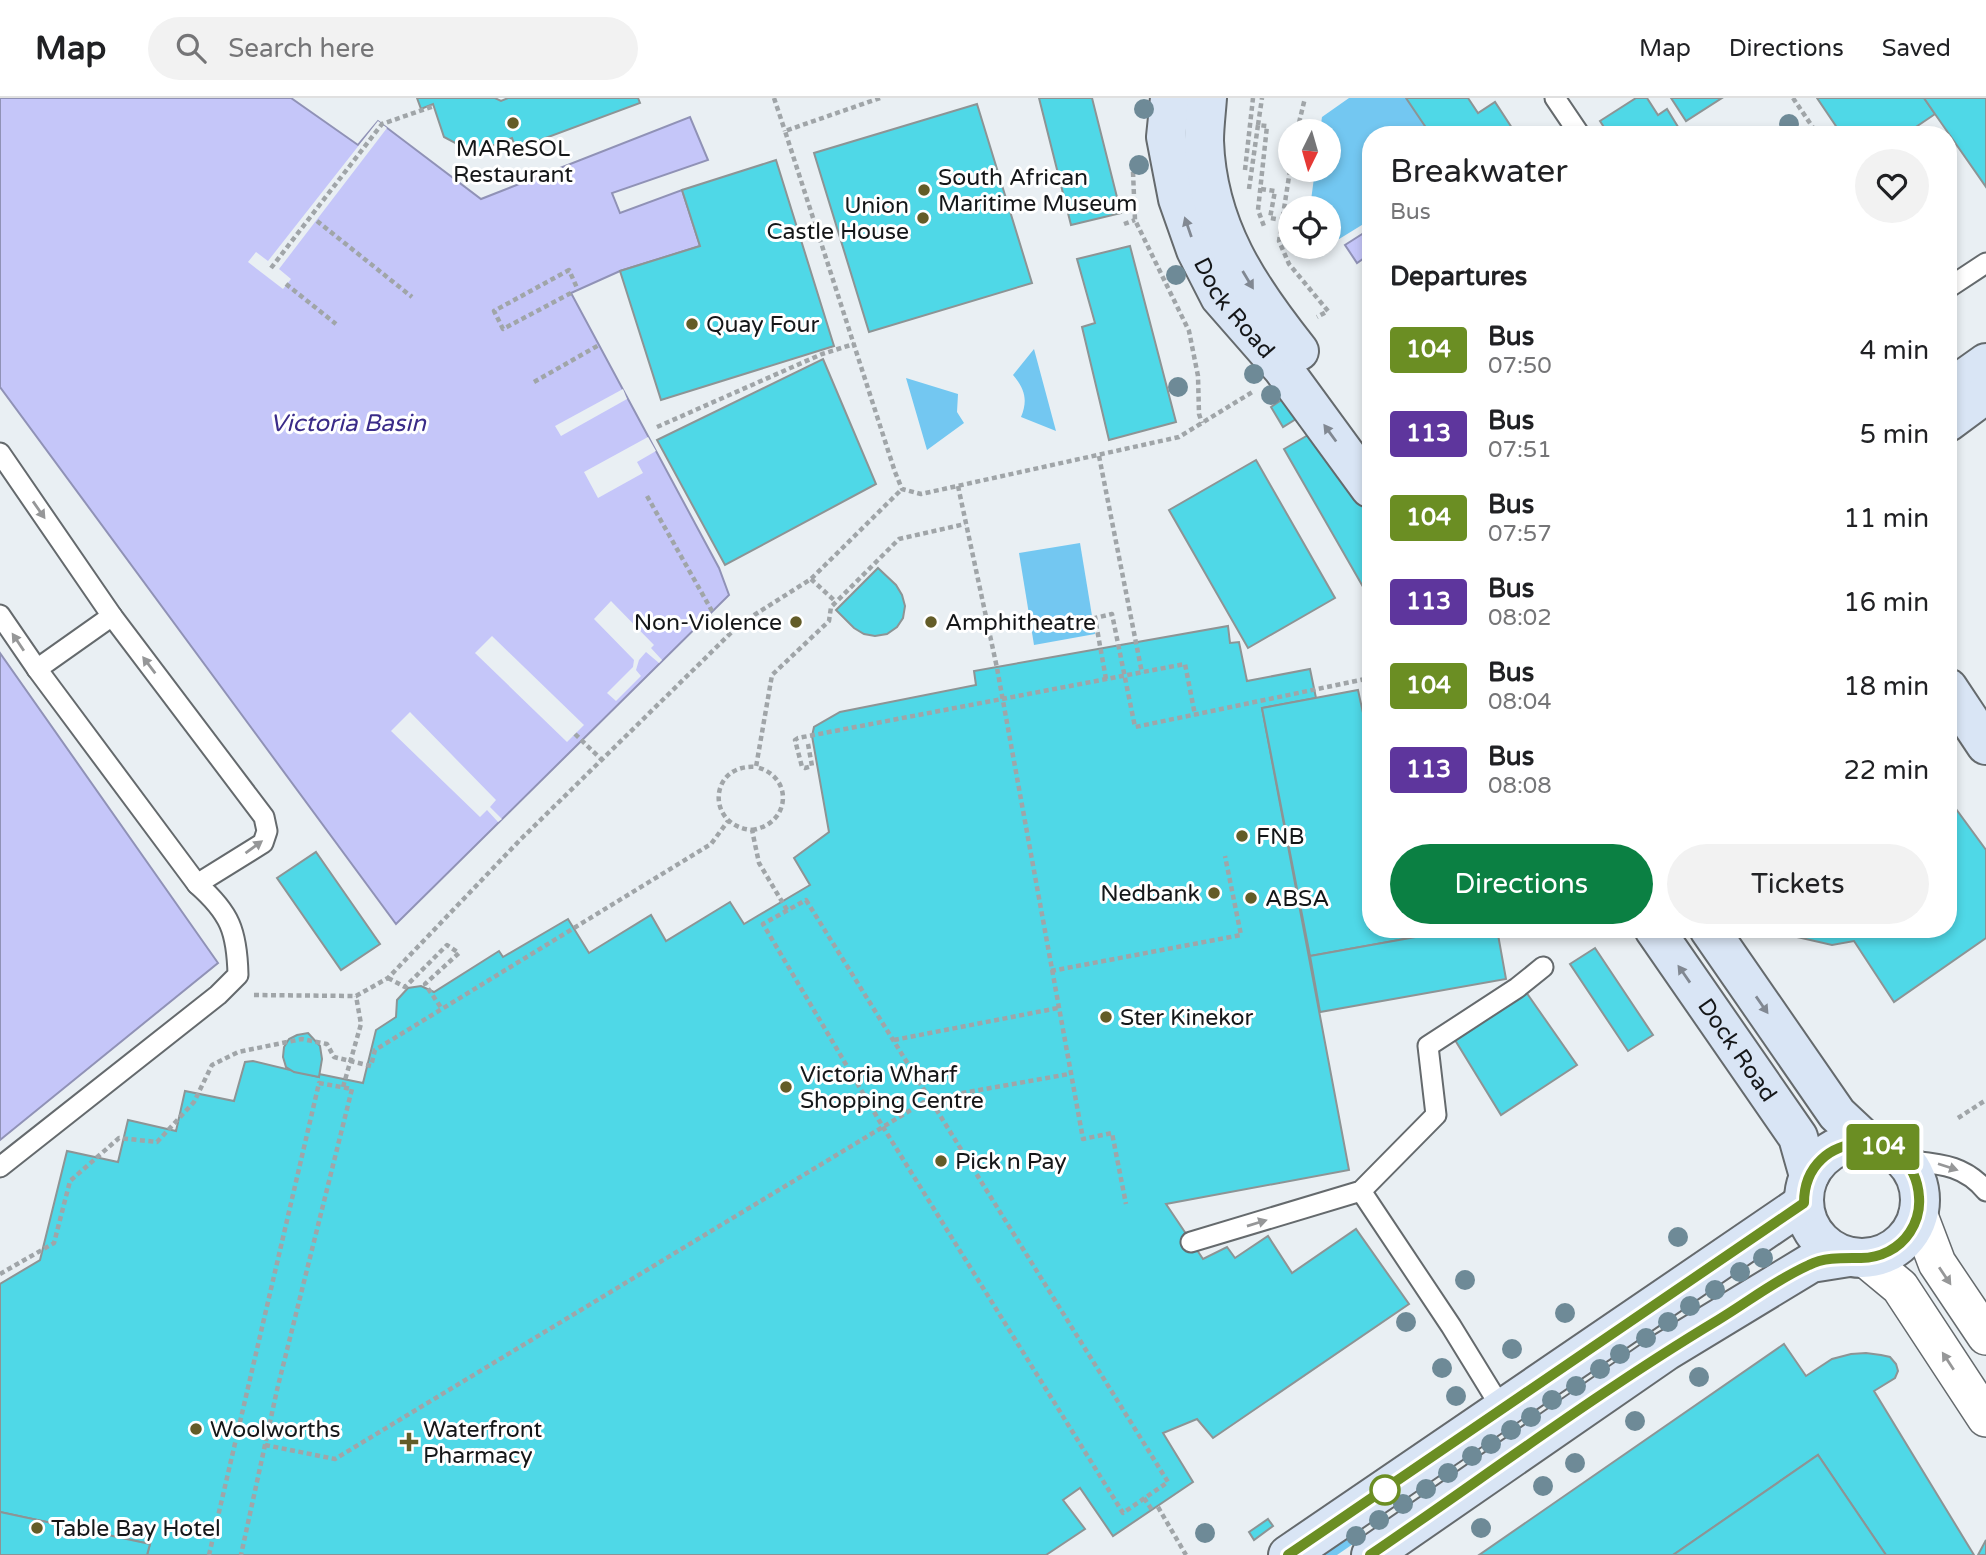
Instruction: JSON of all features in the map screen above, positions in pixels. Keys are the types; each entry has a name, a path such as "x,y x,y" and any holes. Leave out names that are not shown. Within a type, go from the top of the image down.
{"street":[{"name":"Dock Road","path":"1170,98 1166,137 1178,199 1196,250 1220,297 1283,369 1362,477"},
{"name":"Dock Road","path":"1207,98 1204,141 1210,186 1218,221 1233,256 1261,303 1362,433"},
{"path":"1957,384 1986,363"},
{"path":"1957,415 1986,394"},
{"path":"1957,702 1986,745"},
{"name":"Dock Road","path":"1660,938 1798,1137 1806,1190"},
{"name":"Dock Road","path":"1715,938 1837,1114 1869,1143"},
{"path":"1370,1555 1666,1351 1811,1263 1857,1257 1880,1255 1897,1246 1911,1232 1918,1213 1917,1182 1903,1160 1885,1148 1869,1143 1846,1145 1819,1161 1806,1190 1808,1222 1817,1238 1832,1250 1857,1257 1900,1287 1986,1418"},
{"path":"1288,1555 1502,1409 1806,1190"},
{"path":"1918,1213 1937,1263 1986,1336"}],"lane":[{"path":"1555,98 1574,126"},
{"path":"1957,282 1986,263"},
{"path":"0,453 112,616 264,817 267,831 263,844 197,884"},
{"path":"0,615 197,884 217,902 233,930 239,975 218,995 0,1167"},
{"path":"37,669 112,616"},
{"path":"1191,1242 1361,1191 1436,1115 1428,1046 1517,988 1543,967"},
{"path":"1903,1160 1943,1164 1974,1177 1986,1191"},
{"path":"1361,1191 1451,1326 1502,1409"}],"path":[{"path":"775,98 902,489"},
{"path":"785,131 880,98"},
{"path":"1254,98 1243,184 1250,189 1262,98"},
{"path":"1300,119 1305,98"},
{"path":"1793,98 1812,126"},
{"path":"271,268 382,124 434,106"},
{"path":"1258,125 1267,126 1258,210 1268,236"},
{"path":"1261,189 1275,191 1270,218 1278,219"},
{"path":"1124,224 1135,220"},
{"path":"317,221 412,298"},
{"path":"1287,259 1328,311 1318,318 1310,307"},
{"path":"571,293 503,329 494,311 569,270 579,290"},
{"path":"286,284 336,324"},
{"path":"657,428 822,354 854,344"},
{"path":"534,382 599,345"},
{"path":"902,489 921,494 1179,437 1261,387"},
{"path":"1199,414 1202,423"},
{"path":"1099,456 1142,673"},
{"path":"958,486 1003,699 1069,1074 1083,1139 1112,1133 1126,1204"},
{"path":"218,995 356,996 388,978 520,840 740,624 811,579 902,489"},
{"path":"647,496 712,611"},
{"path":"755,767 772,675 830,621 831,607 899,539 965,524"},
{"path":"811,579 836,602"},
{"path":"1106,679 1095,618 1112,614 1135,727 1362,680"},
{"path":"808,744 812,766 805,768 802,767 795,740 798,738 1185,664 1195,715"},
{"path":"575,734 602,760"},
{"path":"745,766 755,767 768,770 777,779 783,791 783,805 778,817 770,824 752,830 740,829 728,821 720,810 718,795 724,780 733,771 745,766"},
{"path":"0,1274 54,1243 70,1181 119,1138 157,1142 194,1102 212,1065 238,1052 302,1039 327,1044 334,1057 371,1066 375,1050 711,844 728,821"},
{"path":"752,830 759,863 787,910"},
{"path":"1051,971 1241,935 1225,856"},
{"path":"806,900 893,1040 1168,1482 1122,1513 883,1127 763,924 806,900"},
{"path":"388,978 405,987 447,945 459,953 425,984 442,1009"},
{"path":"344,1087 361,1024 356,996"},
{"path":"893,1040 1058,1008"},
{"path":"265,1446 335,1459 929,1099 1069,1074"},
{"path":"209,1555 319,1083 344,1087 352,1089 241,1555"},
{"path":"1958,1118 1986,1100"},
{"path":"1144,1498 1152,1510"},
{"path":"1158,1507 1186,1555"}],"shaded area":[{"path":"1349,98 1406,98 1425,126 1362,126 1362,225 1341,238 1341,196 1312,196 1313,182 1341,182 1341,119 1322,119"},
{"path":"1034,349 1056,431 1021,417 1024,395 1013,375"},
{"path":"906,378 958,394 957,412 964,423 927,450"},
{"path":"1080,543 1095,634 1034,645 1019,553"},
{"path":"1348,1537 1353,1544 1337,1555 1322,1555"}],"water":[{"name":"Victoria Basin","path":"0,98 291,98 358,145 378,121 481,199 690,117 708,160 612,193 620,213 682,190 700,246 620,271 571,293 719,568 729,595 396,924 0,387"},
{"path":"1362,234 1362,260 1357,263 1345,245"},
{"path":"0,653 218,963 0,1140"}],"pier":[{"path":"378,121 387,128 279,269 291,279 283,289 248,262 256,252 268,261"},
{"path":"623,389 627,399 561,436 555,426"},
{"path":"648,437 656,451 637,462 643,473 598,498 584,472"},
{"path":"611,601 654,645 651,648 662,660 659,663 646,652 639,660 636,670 641,676 616,701 607,693 633,667 634,660 594,619"},
{"path":"492,636 584,725 567,742 475,653"},
{"path":"410,712 496,800 490,807 502,819 498,822 487,810 480,817 391,731"}],"building":[{"name":"MAReSOL Restaurant","path":"417,98 495,98 501,101 508,98 638,98 640,103 516,149 512,138 474,153 444,137 433,104 421,109"},
{"path":"1039,98 1092,98 1121,213 1071,225"},
{"path":"1406,98 1468,98 1478,113 1495,102 1511,126 1425,126"},
{"path":"1636,98 1647,98 1658,115 1667,109 1677,126 1603,126 1600,121"},
{"path":"1671,98 1722,98 1686,121"},
{"path":"1817,98 1924,98 1935,114 1917,126 1836,126"},
{"path":"1924,98 1986,98 1986,187 1957,145 1957,126 1943,126"},
{"name":"Union Castle House","path":"977,104 1032,283 869,332 814,153"},
{"path":"776,160 834,346 661,400 620,271 700,246 682,190"},
{"path":"1130,246 1176,422 1109,440 1082,327 1095,323 1077,259"},
{"path":"823,359 876,484 725,565 657,440"},
{"path":"1283,399 1296,419 1283,427 1271,407"},
{"path":"1315,431 1362,495 1362,585 1284,449"},
{"path":"1256,460 1335,598 1248,648 1169,510"},
{"path":"878,568 896,585 905,606 903,618 897,627 887,634 875,636 854,628 836,610"},
{"name":"Victoria Wharf Shopping Centre","path":"1228,626 1230,643 1239,642 1247,681 1310,669 1316,698 1262,708 1349,1170 1166,1204 1203,1259 1227,1247 1235,1258 1268,1236 1292,1273 1356,1229 1409,1304 1213,1438 1197,1419 1163,1433 1193,1482 1113,1536 1080,1488 1063,1500 1085,1529 1046,1555 147,1555 150,1544 0,1512 0,1284 40,1260 67,1151 118,1162 128,1120 176,1131 185,1091 234,1101 245,1062 253,1061 319,1077 319,1074 363,1083 376,1030 396,1017 397,1000 408,988 421,986 434,992 499,951 503,957 568,919 589,953 651,915 666,941 730,902 744,924 810,885 794,858 829,832 812,736 814,727 840,712 976,685 974,671"},
{"path":"1358,690 1362,708 1362,938 1410,938 1310,956 1262,708"},
{"path":"1957,810 1986,850 1986,938 1894,1002 1854,941 1832,945 1801,938 1957,938"},
{"path":"316,852 380,944 341,970 277,878"},
{"path":"1410,938 1499,938 1506,979 1320,1012 1310,956"},
{"path":"1595,948 1653,1035 1628,1051 1570,964"},
{"path":"1526,992 1577,1065 1501,1115 1455,1040"},
{"path":"308,1033 320,1046 322,1059 319,1077 294,1072 286,1067 283,1057 284,1047 289,1039"},
{"path":"1784,1344 1806,1376 1832,1359 1851,1354 1866,1353 1890,1357 1898,1371 1895,1378 1874,1391 1974,1555 1886,1555 1818,1455 1673,1555 1479,1555"},
{"path":"1818,1455 1886,1555 1673,1555"},
{"name":"Table Bay Hotel","path":"0,1512 150,1544 147,1555 0,1555"},
{"path":"1268,1519 1273,1526 1254,1540 1249,1532"},
{"path":"1986,1540 1986,1555 1978,1555"}],"bus line":[{"name":"104","path":"1288,1555 1804,1203 1809,1176 1826,1155 1846,1145 1860,1143 1885,1148 1903,1160 1918,1186 1919,1209 1911,1232 1889,1252 1811,1263 1666,1351 1370,1555"}],"place":[{"name":"MAReSOL Restaurant","path":"513,123"},
{"name":"South African Maritime Museum","path":"924,190"},
{"name":"Union Castle House","path":"923,218"},
{"name":"Quay Four","path":"692,324"},
{"name":"Non-Violence","path":"796,622"},
{"name":"Amphitheatre","path":"931,622"},
{"name":"FNB","path":"1242,836"},
{"name":"Nedbank","path":"1214,893"},
{"name":"ABSA","path":"1251,898"},
{"name":"Ster Kinekor","path":"1106,1017"},
{"name":"Victoria Wharf Shopping Centre","path":"786,1087"},
{"name":"Pick n Pay","path":"941,1161"},
{"name":"Woolworths","path":"196,1429"},
{"name":"Waterfront Pharmacy","path":"409,1442"},
{"name":"Table Bay Hotel","path":"37,1528"}]}
